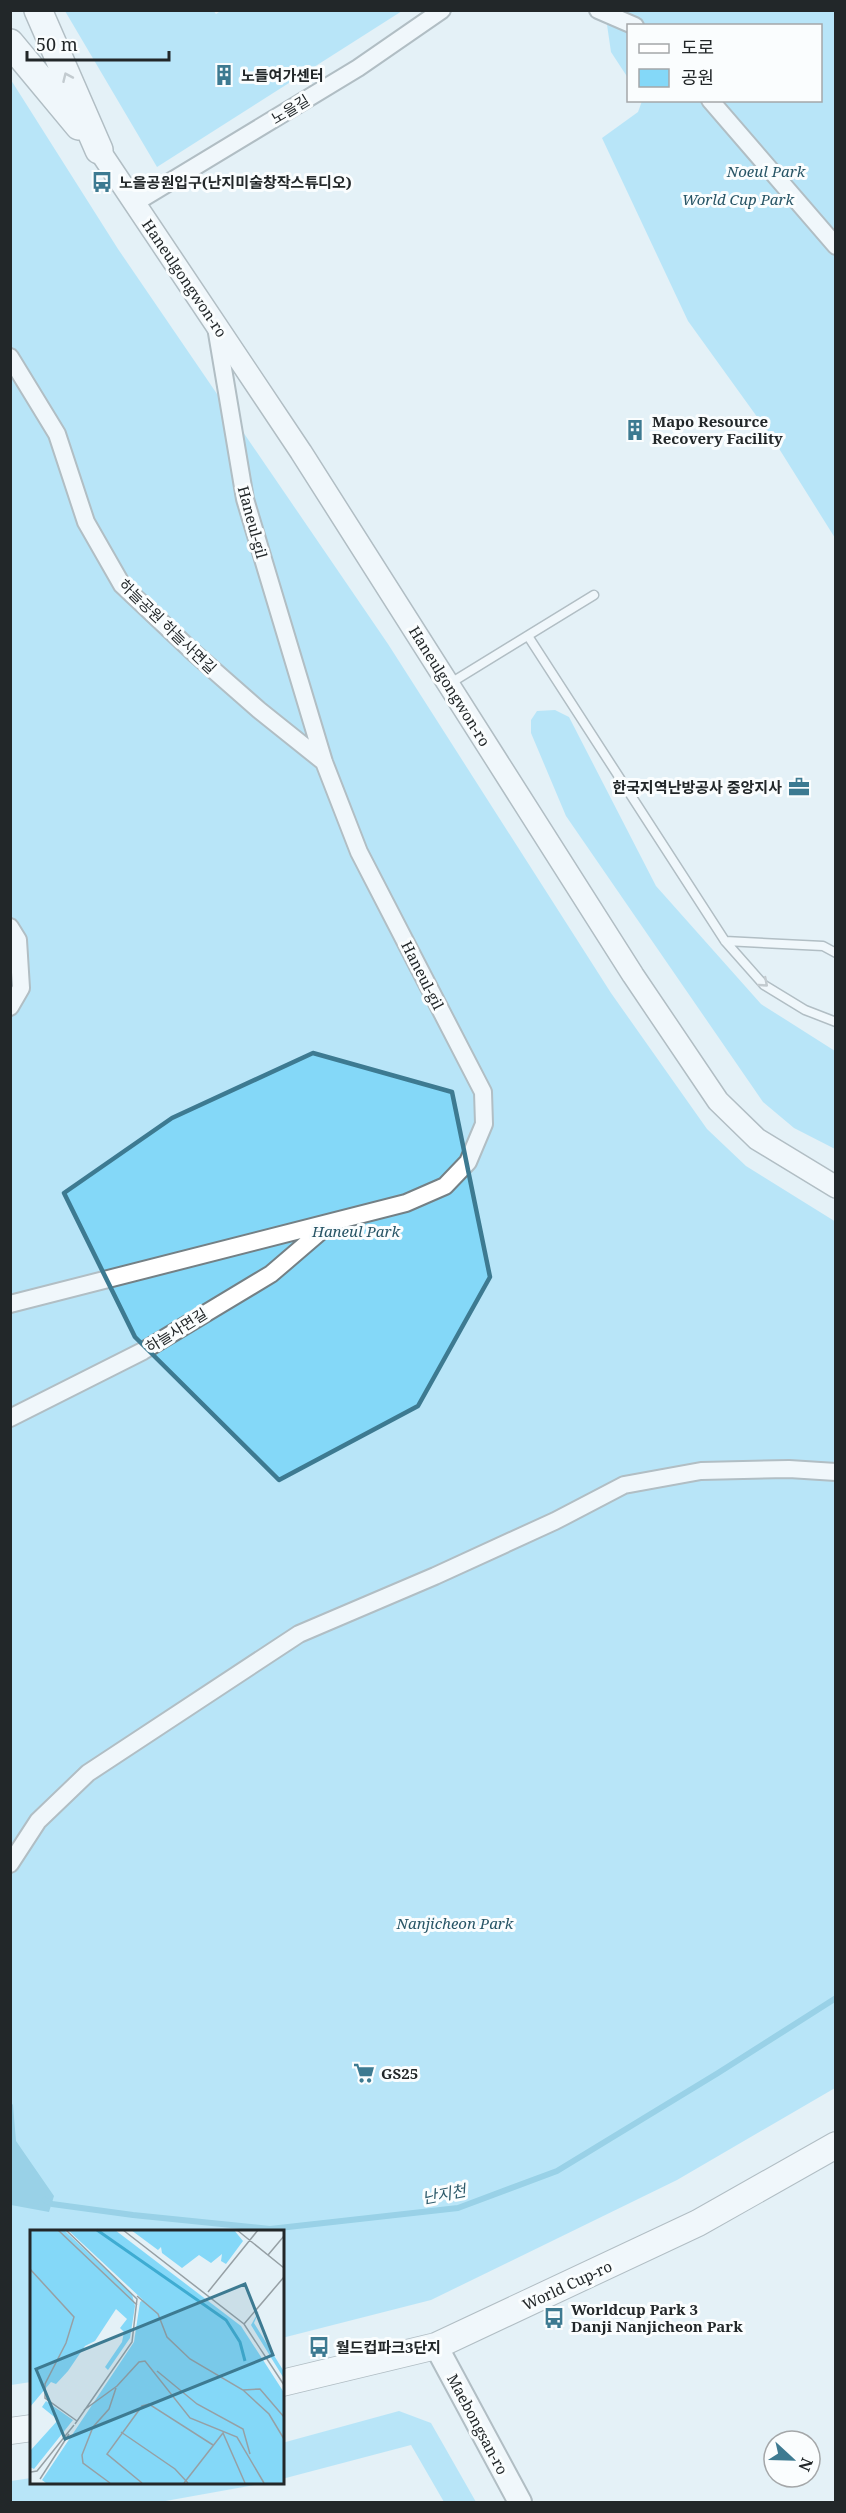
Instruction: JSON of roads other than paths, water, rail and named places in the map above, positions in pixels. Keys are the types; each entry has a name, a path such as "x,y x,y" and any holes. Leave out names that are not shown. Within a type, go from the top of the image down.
{"highway":[{"path":"38,10 99,150"},
{"path":"10,43 99,150"}],"main road":[{"name":"World Cup-ro","path":"284,2383 436,2346 698,2223 836,2145"},
{"name":"Maebongsan-ro","path":"436,2346 520,2502"},
{"path":"10,2431 30,2428"}],"street":[{"name":"노을길","path":"135,203 358,68 442,10"},
{"path":"598,10 630,24"},
{"path":"712,102 836,246"},
{"name":"Haneulgongwon-ro","path":"99,150 302,452 633,975 718,1101 757,1139 836,1187"},
{"name":"Haneul-gil","path":"10,1304 406,1203 445,1186 468,1162 484,1124 483,1092 359,852 324,762 245,499 215,323"},
{"name":"하늘공원 하늘사면길","path":"10,357 57,434 86,522 122,585 259,710 324,762"},
{"path":"10,927 18,940 21,988 10,1007"},
{"name":"하늘사면길","path":"10,1418 143,1351 271,1274 330,1223"},
{"path":"10,1864 38,1821 88,1773 299,1634 479,1556 555,1521 624,1485 701,1471 789,1469 836,1472"}],"lane":[{"path":"449,684 594,595"},
{"path":"528,636 724,941 764,985 805,1011 836,1022"},
{"path":"724,941 823,946 836,953"}],"waterway":[{"name":"난지천","path":"45,2200 52,2204 133,2215 270,2229 458,2208 557,2171 836,1998"}],"place":[{"name":"노들여가센터","path":"224,75"},
{"name":"노을공원입구(난지미술창작스튜디오)","path":"102,182"},
{"name":"Mapo Resource Recovery Facility","path":"635,430"},
{"name":"한국지역난방공사 중앙지사","path":"799,787"},
{"name":"GS25","path":"364,2073"},
{"name":"Worldcup Park 3 Danji Nanjicheon Park","path":"554,2318"},
{"name":"월드컵파크3단지","path":"319,2347"}],"park label":[{"name":"Noeul Park","path":"766,171"},
{"name":"World Cup Park","path":"738,199"},
{"name":"Haneul Park","path":"356,1231"},
{"name":"Nanjicheon Park","path":"455,1923"}]}
